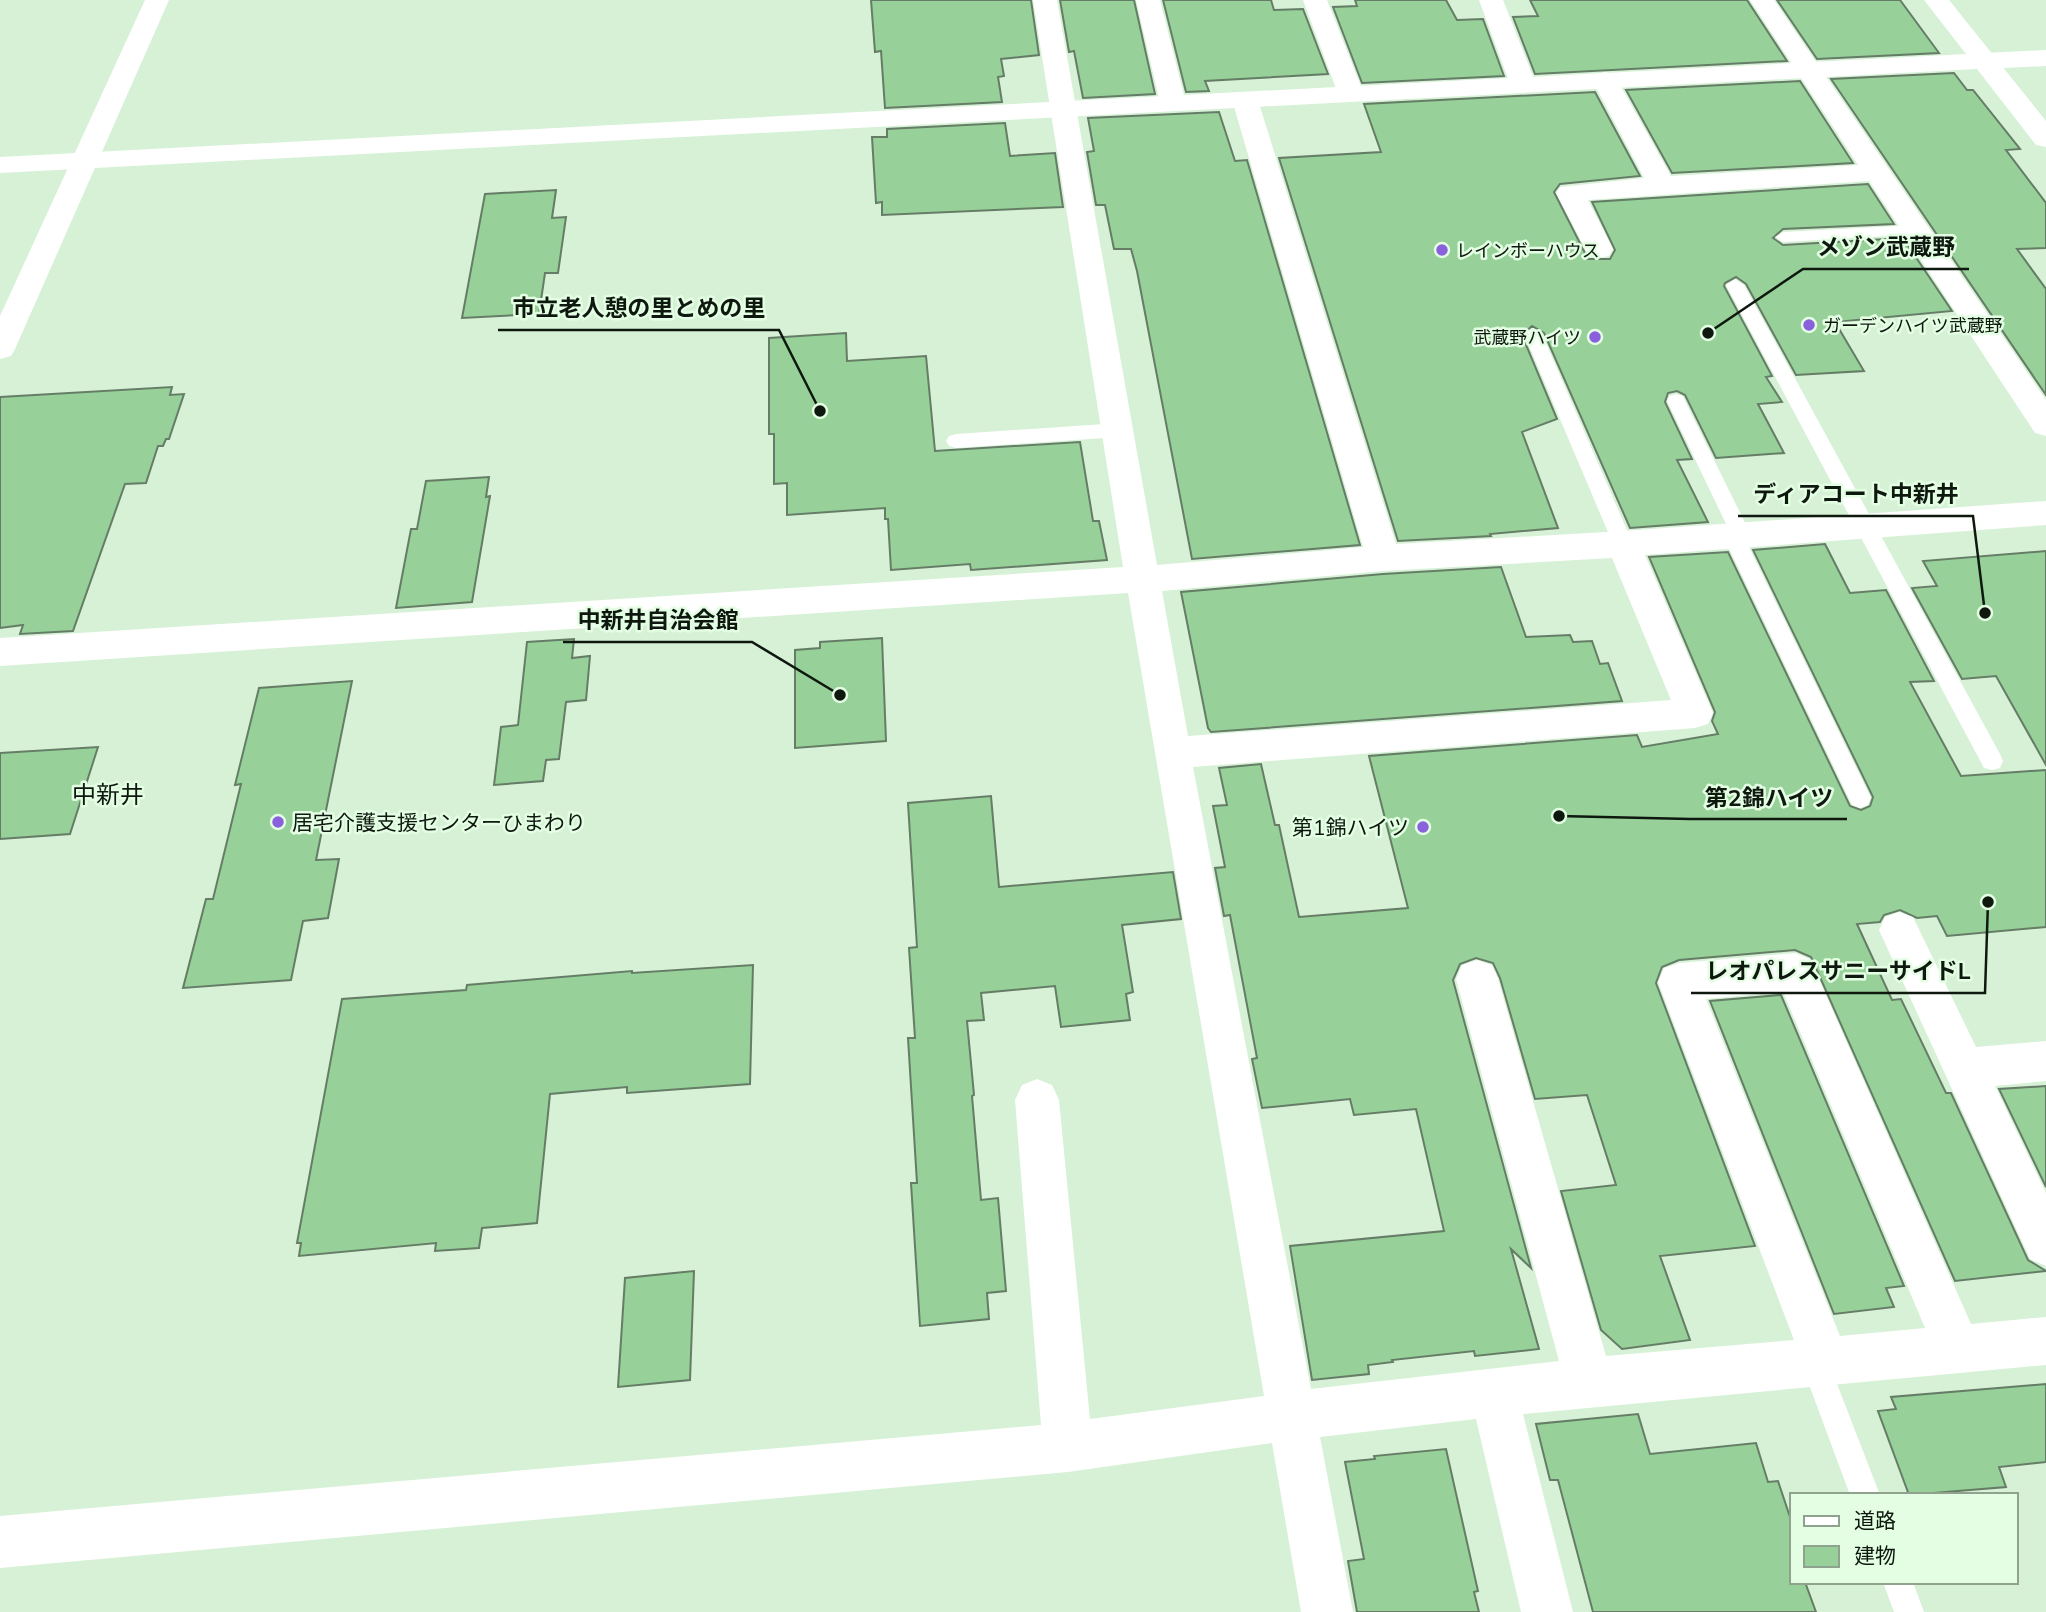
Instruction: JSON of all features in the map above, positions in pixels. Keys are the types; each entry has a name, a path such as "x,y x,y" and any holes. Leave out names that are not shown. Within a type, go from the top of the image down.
{"street":[{"path":"0,349 157,0"},
{"path":"1045,0 1172,753 1327,1612"},
{"path":"1148,0 1173,103"},
{"path":"1315,0 1351,94"},
{"path":"1491,0 1523,85"},
{"path":"1762,0 2046,425"},
{"path":"1936,0 2046,139"},
{"path":"0,165 2046,58"},
{"path":"1605,80 1662,185"},
{"path":"1245,100 1383,558"},
{"path":"1600,249 1570,192 1877,172"},
{"path":"0,653 1144,579 1383,558 1623,544 2046,513"},
{"path":"1172,753 1695,713 1623,544"},
{"path":"1899,930 2046,1243"},
{"path":"1821,1363 1679,982 1795,972 1958,1350"},
{"path":"1477,979 1589,1382"},
{"path":"1963,1069 2046,1061"},
{"path":"1037,1100 1068,1447"},
{"path":"0,1542 1068,1447 1293,1416 1589,1382 2046,1341"},
{"path":"1494,1393 1547,1612"}],"lane":[{"path":"1783,237 1916,230"},
{"path":"1735,285 1992,761"},
{"path":"1533,334 1623,544"},
{"path":"1676,401 1860,798"},
{"path":"956,442 1119,430"},
{"path":"1821,1363 1864,1493"},
{"path":"1899,1584 1909,1612"}],"building":[{"path":"871,0 1031,0 1039,55 1001,59 1004,76 998,77 1002,102 885,108 881,51 875,52"},
{"path":"1060,0 1134,0 1155,94 1083,98 1074,51 1069,52"},
{"path":"1163,0 1271,0 1274,10 1303,9 1328,74 1205,81 1209,91 1186,92"},
{"path":"1355,0 1446,0 1457,20 1483,19 1504,76 1362,83 1333,7 1357,6"},
{"path":"1530,0 1747,0 1787,61 1535,74 1513,17 1538,16"},
{"path":"1777,0 1900,0 1939,53 1817,59"},
{"path":"1954,73 1967,90 1973,90 2020,149 2006,150 2046,203 2046,248 2017,249 2046,289 2046,395 1831,79"},
{"path":"1800,81 1853,163 1672,173 1626,90"},
{"path":"1595,92 1640,176 1560,184 1554,192 1588,259 1610,259 1615,250 1592,202 1868,184 1894,224 1783,229 1773,238 1783,245 1903,238 1952,311 1835,322 1864,371 1796,375 1746,284 1736,277 1725,283 1724,286 1772,376 1766,377 1782,402 1758,404 1784,453 1716,458 1685,395 1677,391 1668,393 1665,402 1692,459 1677,460 1708,522 1630,528 1544,333 1532,326 1522,335 1557,419 1522,432 1558,528 1490,534 1491,536 1398,541 1279,158 1381,152 1364,104"},
{"path":"1219,112 1235,161 1247,160 1360,545 1192,559 1137,271 1131,249 1114,249 1105,205 1096,205 1087,152 1094,151 1088,118"},
{"path":"1005,123 1010,156 1055,153 1063,207 882,215 882,202 876,203 872,137 887,137 887,129"},
{"path":"556,190 552,218 566,217 558,273 545,273 539,314 462,318 485,194"},
{"path":"846,333 847,361 926,356 935,451 1080,442 1093,521 1099,521 1107,560 971,570 970,564 891,570 885,508 787,515 787,483 774,484 774,434 769,434 769,338"},
{"path":"172,387 170,395 184,394 169,439 166,439 163,446 158,446 146,483 125,484 73,631 20,634 23,625 0,628 0,397"},
{"path":"489,477 486,497 490,496 472,602 396,608 411,529 417,529 426,481"},
{"path":"1825,544 1850,593 1886,590 1934,681 1910,682 1961,776 2046,770 2046,927 1947,936 1937,916 1917,918 1900,910 1884,915 1880,922 1857,924 1892,1000 1901,999 1946,1093 1951,1093 2028,1260 2046,1271 1955,1281 1811,957 1795,950 1679,960 1662,967 1656,983 1755,1246 1660,1256 1690,1340 1622,1349 1601,1330 1561,1191 1616,1185 1587,1095 1535,1099 1500,978 1493,963 1476,958 1460,964 1453,980 1531,1268 1511,1249 1539,1349 1475,1356 1474,1351 1392,1360 1393,1362 1368,1365 1369,1374 1312,1380 1290,1246 1444,1231 1416,1109 1354,1115 1350,1099 1262,1108 1252,1059 1257,1058 1230,915 1224,916 1215,868 1225,867 1213,806 1227,805 1219,768 1261,764 1275,825 1279,825 1299,917 1408,908 1369,756 1637,735 1642,747 1718,734 1712,721 1715,712 1649,557 1728,552 1850,806 1861,810 1870,806 1873,797 1753,550"},
{"path":"2046,551 2046,765 1996,676 1962,679 1912,588 1937,586 1923,561"},
{"path":"1501,567 1526,637 1570,635 1573,642 1592,641 1600,664 1608,663 1622,701 1211,732 1208,728 1181,592 1383,574"},
{"path":"882,638 886,741 795,748 795,650 820,648 820,642"},
{"path":"574,639 572,658 590,656 586,700 566,702 559,759 546,760 543,781 494,785 501,727 518,725 527,642"},
{"name":"居宅介護支援センターひまわり","path":"352,681 316,860 339,859 328,918 303,921 291,980 183,988 206,899 213,899 241,784 235,785 259,688"},
{"path":"98,747 70,834 0,839 0,753"},
{"path":"991,796 999,887 1173,872 1181,919 1122,925 1133,992 1126,994 1130,1020 1061,1027 1055,986 981,993 984,1020 967,1021 972,1096 981,1200 998,1198 1006,1291 987,1293 989,1319 920,1326 911,1183 917,1183 908,1038 915,1038 909,948 917,947 908,803"},
{"path":"753,965 750,1084 627,1093 627,1087 550,1094 537,1223 482,1228 479,1248 435,1251 436,1243 299,1256 301,1243 297,1243 342,999 466,990 467,985 632,971"},
{"path":"1781,995 1904,1286 1886,1288 1894,1307 1834,1314 1710,1001"},
{"path":"2046,1086 2046,1187 1999,1089"},
{"path":"694,1271 690,1380 618,1387 625,1278"},
{"path":"2046,1384 2046,1462 1999,1467 2006,1487 1908,1493 1878,1411 1896,1409 1891,1397"},
{"path":"1638,1414 1650,1454 1756,1443 1768,1482 1778,1481 1790,1517 1790,1584 1806,1584 1816,1612 1593,1612 1558,1480 1550,1480 1536,1424"},
{"path":"1446,1449 1478,1591 1474,1592 1479,1612 1357,1612 1348,1561 1364,1559 1345,1462 1375,1459 1374,1456"}],"place":[{"name":"レインボーハウス","path":"1442,250"},
{"name":"ガーデンハイツ武蔵野","path":"1809,325"},
{"name":"メゾン武蔵野","path":"1708,333"},
{"name":"武蔵野ハイツ","path":"1595,337"},
{"name":"市立老人憩の里とめの里","path":"820,411"},
{"name":"ディアコート中新井","path":"1985,613"},
{"name":"中新井自治会館","path":"840,695"},
{"name":"第2錦ハイツ","path":"1559,816"},
{"name":"居宅介護支援センターひまわり","path":"278,822"},
{"name":"第1錦ハイツ","path":"1423,827"},
{"name":"レオパレスサニーサイドL","path":"1988,902"}],"district":[{"name":"中新井","path":"108,794"}]}
